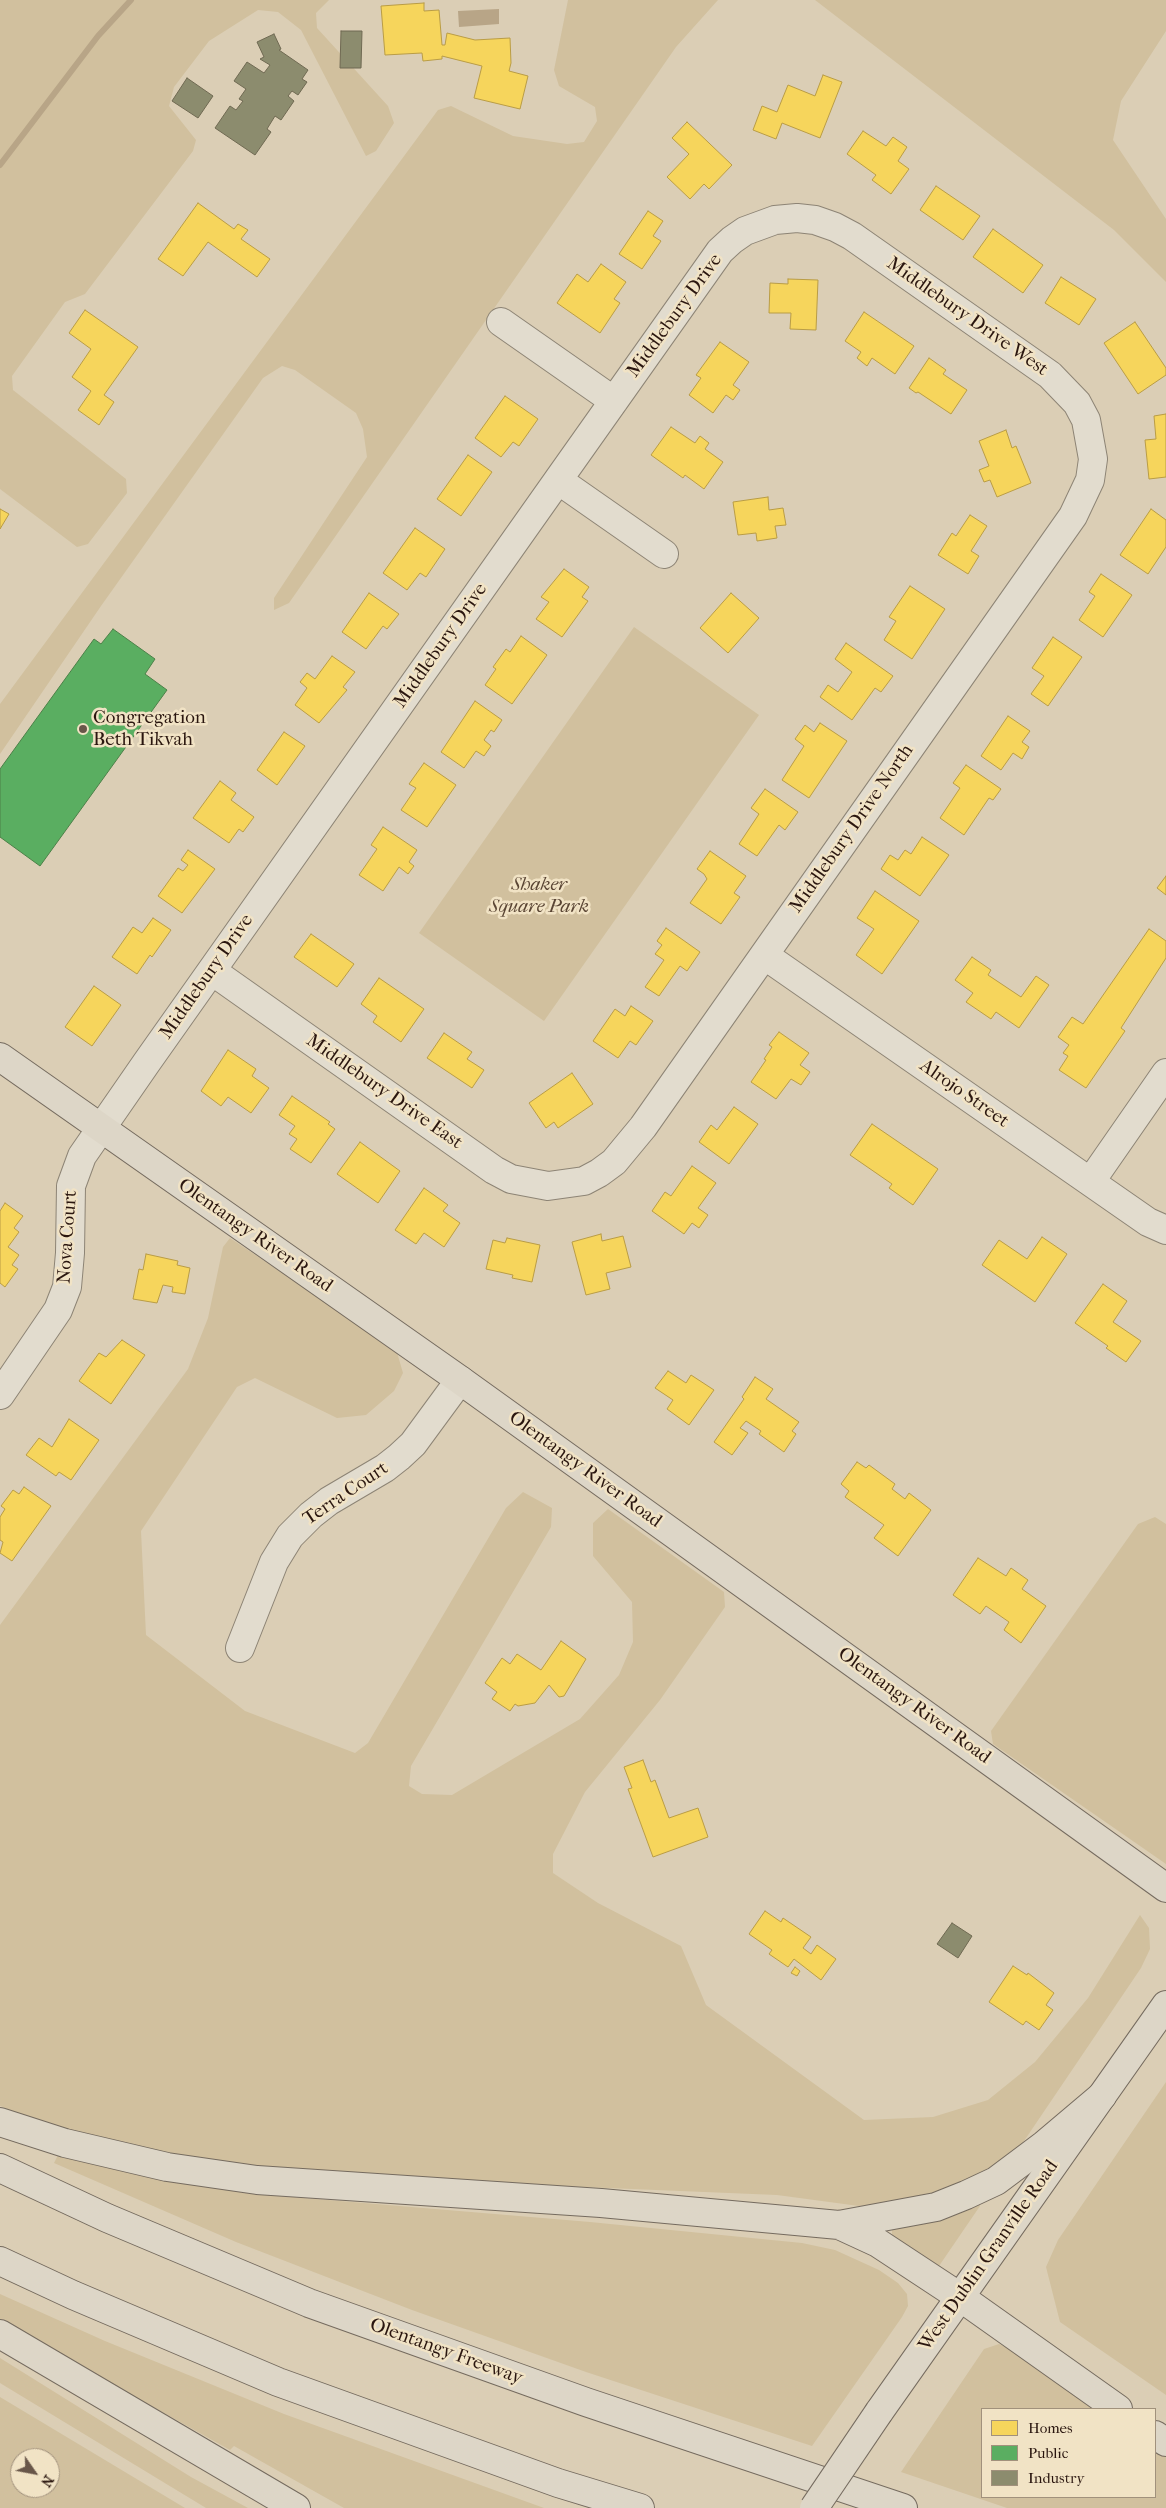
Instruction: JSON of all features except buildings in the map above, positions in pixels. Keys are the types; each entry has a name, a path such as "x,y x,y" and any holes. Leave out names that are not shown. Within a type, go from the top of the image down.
{"main road":[{"name":"Olentangy River Road","path":"0,1057 460,1380 1166,1888"},
{"name":"West Dublin Granville Road","path":"814,2508 879,2412 1166,2005"},
{"path":"0,2122 65,2143 166,2167 257,2180 601,2203 839,2225 936,2207 966,2196 996,2181 1044,2145 1102,2096"},
{"name":"Olentangy Freeway","path":"0,2168 107,2218 309,2303 586,2402 903,2508"},
{"path":"839,2225 878,2243 960,2297 1117,2408"},
{"path":"0,2262 278,2382 549,2480 640,2508"},
{"path":"0,2334 296,2508"}],"street":[{"name":"Middlebury Drive","path":"101,1128 720,251 745,231 775,220 797,218 815,220"},
{"name":"Middlebury Drive West","path":"815,220 852,236 1050,375 1077,403 1086,420 1091,440"},
{"path":"501,322 614,401"},
{"name":"Middlebury Drive North","path":"566,1185 584,1181 599,1173 614,1162 626,1149 764,955 1073,516 1090,480 1093,459 1091,440"},
{"path":"558,480 664,554"},
{"name":"Alrojo Street","path":"764,955 1148,1222 1166,1230"},
{"name":"Middlebury Drive East","path":"212,971 494,1170 511,1179 529,1184 566,1185"},
{"path":"1091,1181 1166,1073"},
{"name":"Nova Court","path":"0,1395 58,1310 67,1287 71,1186 82,1156 101,1128"},
{"name":"Terra Court","path":"240,1648 274,1562 290,1536 311,1515 329,1501 400,1457 413,1444 460,1380"}],"green space":[{"path":"0,0 329,0 316,13 317,28 388,106 394,123 376,151 366,156 301,30 278,12 258,10 209,41 174,87 169,106 196,140 193,151 85,294 65,302 12,376 13,390 126,479 127,493 88,544 77,547 0,489"},
{"path":"568,0 718,0 676,47 289,603 274,610 274,598 367,457 363,429 356,413 295,370 282,366 263,378 101,606 0,754 0,704 438,110 451,106 513,136 567,144 584,142 597,121 595,107 559,86 554,70"},
{"path":"815,0 1166,0 1166,31 1121,101 1113,140 1166,219 1166,282 1114,230"},
{"name":"Shaker Square Park","path":"634,627 759,715 544,1021 419,933"},
{"path":"230,1238 396,1349 403,1373 394,1391 366,1415 337,1418 255,1378 237,1387 141,1531 146,1635 245,1711 355,1753 368,1743 506,1508 523,1492 552,1508 551,1527 411,1766 409,1786 422,1794 452,1795 580,1719 619,1675 633,1642 632,1602 593,1556 593,1523 608,1509 724,1592 725,1607 660,1700 585,1792 553,1854 553,1873 598,1903 681,1946 706,2005 864,2120 933,2117 988,2100 1035,2062 1088,1998 1140,1915 1149,1928 1150,1949 1141,1968 1022,2144 973,2180 941,2193 905,2202 859,2206 777,2195 390,2179 252,2167 132,2147 39,2121 0,2106 0,1625 188,1369 208,1318 223,1247"},
{"path":"1155,1517 1166,1524 1166,1864 993,1744 991,1731 1138,1524"},
{"path":"1166,2082 1166,2395 1060,2322 1046,2267 1058,2240"},
{"path":"59,2153 117,2170 245,2193 590,2222 802,2243 835,2250 879,2270 898,2283 907,2294 908,2306 812,2446 586,2372 412,2310 236,2242 54,2163"},
{"path":"980,2203 980,2206 939,2266 892,2235 892,2226"},
{"path":"0,2294 105,2341 284,2414 544,2508 344,2508 234,2446 230,2450 0,2321"},
{"path":"999,2344 1008,2348 1097,2408 981,2408 981,2498 1156,2498 1156,2450 1166,2456 1166,2508 1007,2508 901,2472 984,2349"},
{"path":"0,2358 191,2477 248,2508 206,2508 0,2383"},
{"path":"0,2397 185,2508 0,2508"}],"shaded area":[{"path":"499,9 499,24 459,27 458,11"}],"waterway":[{"path":"0,165 98,36 131,0"}],"place":[{"name":"Congregation Beth Tikvah","path":"83,729"}]}
